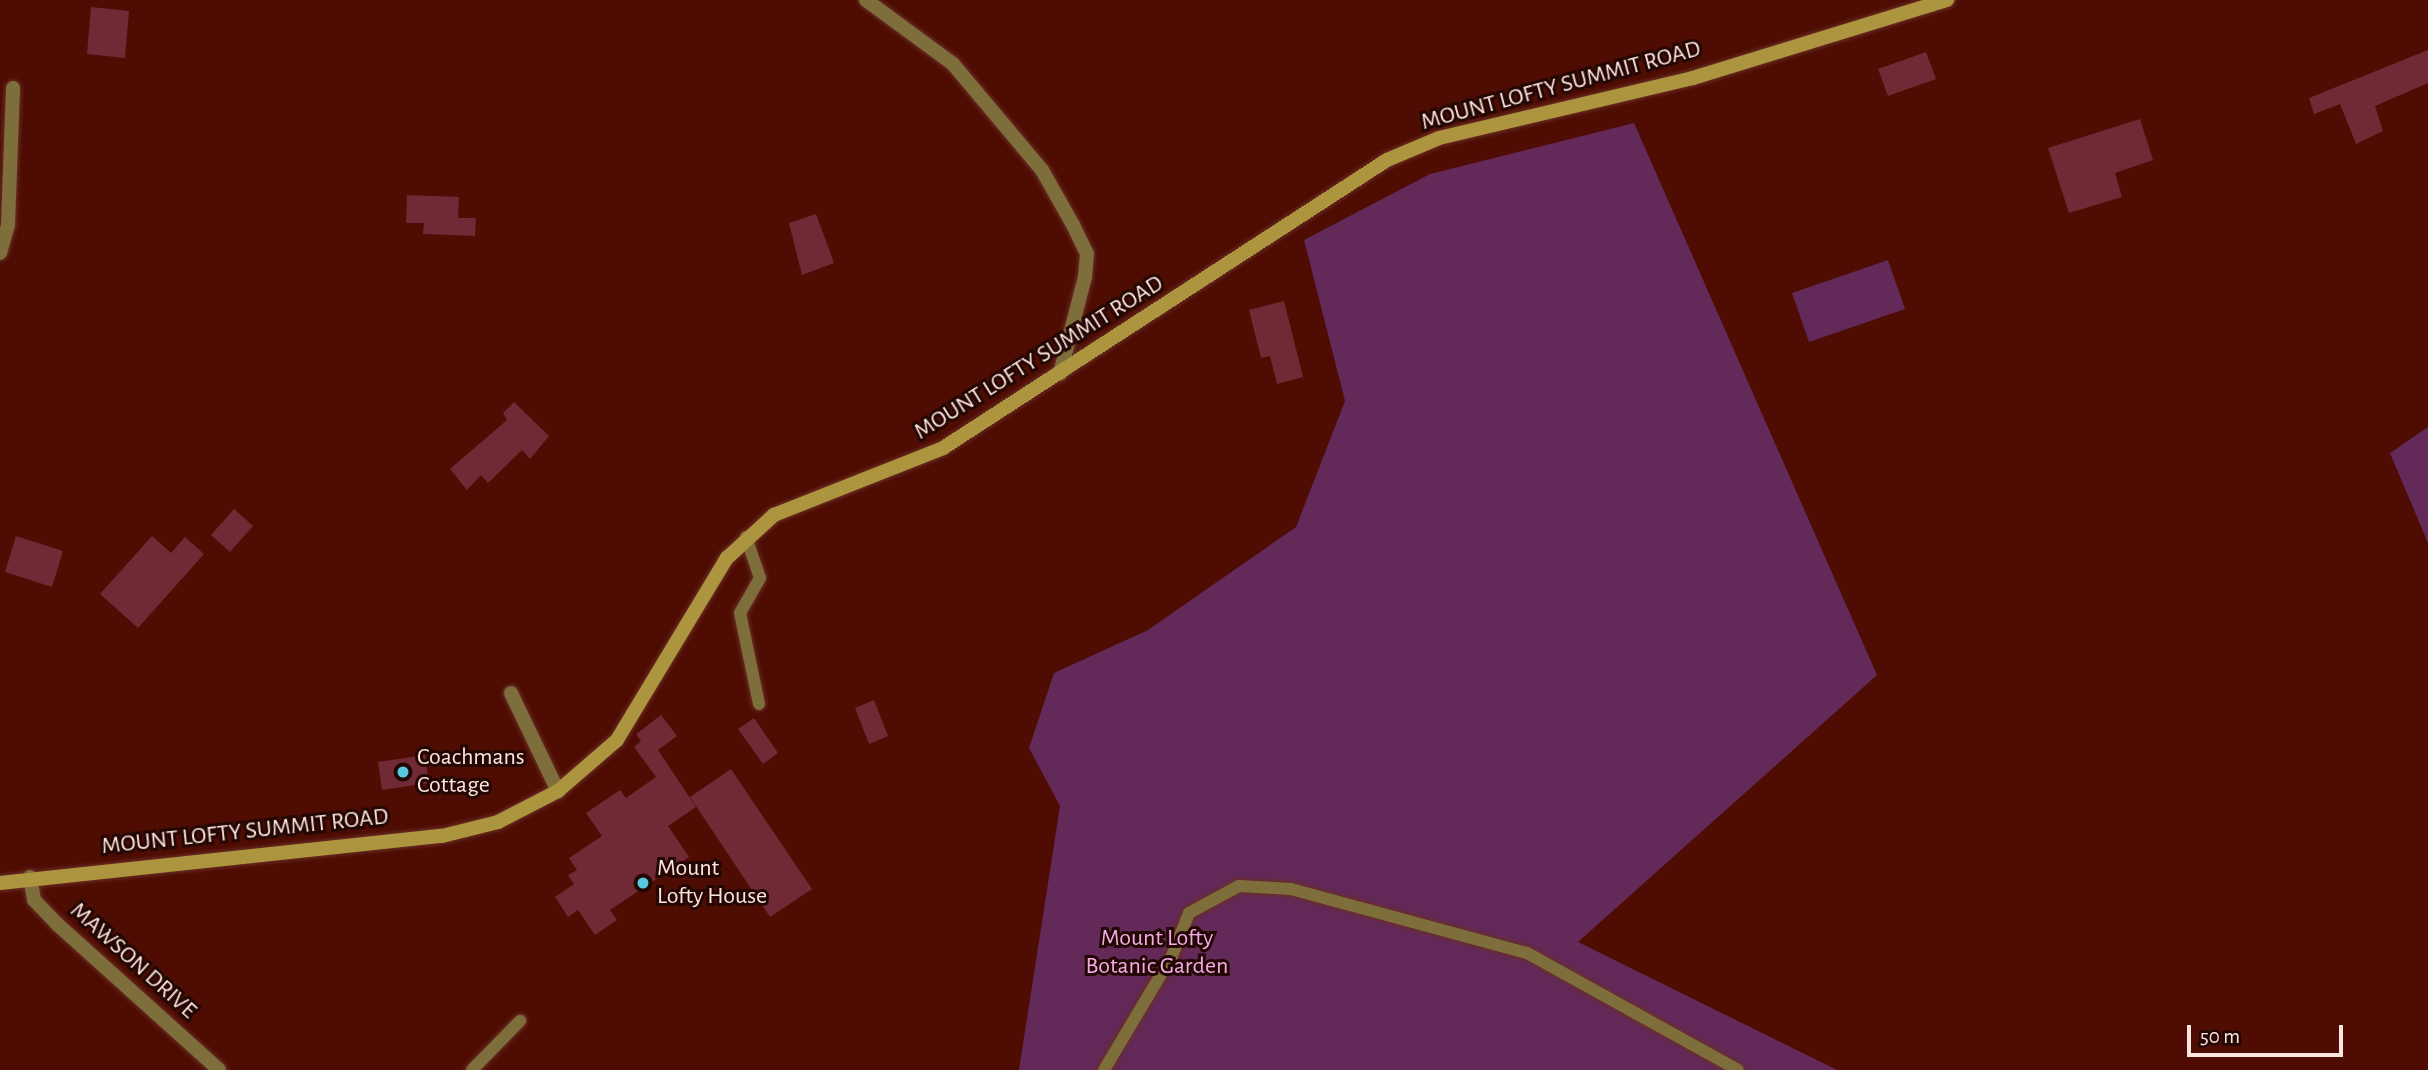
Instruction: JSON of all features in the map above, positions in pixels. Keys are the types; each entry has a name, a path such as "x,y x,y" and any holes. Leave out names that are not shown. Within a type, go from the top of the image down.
{"main road":[{"name":"MOUNT LOFTY SUMMIT ROAD","path":"0,883 30,877 442,836 498,822 558,790 617,740 746,537 774,515 943,448 1397,155 1439,138 1692,78 1947,0"}],"street":[{"path":"866,0 953,64 1042,170 1073,225 1087,254 1085,278 1060,374"},
{"path":"0,253 8,225 13,88"},
{"path":"511,693 558,790"},
{"name":"MAWSON DRIVE","path":"30,877 34,900 57,924 219,1070"}],"lane":[{"path":"746,537 760,578 740,613 759,704"},
{"path":"1104,1070 1172,956 1189,913 1239,886 1291,889 1527,953 1738,1070"},
{"path":"472,1070 520,1021"}],"green space":[{"name":"Mount Lofty Botanic Garden","path":"1634,123 1877,675 1578,942 1837,1070 1019,1070 1060,806 1029,748 1054,673 1148,630 1296,527 1345,401 1304,240 1430,174"},
{"path":"1888,260 1905,309 1809,342 1792,293"},
{"path":"2428,427 2428,543 2390,453"}],"building":[{"path":"91,7 129,11 125,58 87,54"},
{"path":"2428,50 2428,83 2375,106 2383,131 2356,144 2340,104 2314,114 2309,98"},
{"path":"1926,52 1936,79 1888,96 1878,69"},
{"path":"2140,119 2153,160 2115,173 2122,197 2069,213 2048,148"},
{"path":"407,195 459,197 458,218 476,218 475,236 423,234 424,223 406,223"},
{"path":"816,214 834,263 802,275 789,223"},
{"path":"1284,301 1303,377 1277,384 1270,356 1261,358 1249,310"},
{"path":"514,402 549,436 530,459 522,450 488,483 481,475 467,490 450,469 507,420 503,413"},
{"path":"234,509 253,526 230,552 211,535"},
{"path":"16,536 63,551 52,587 5,572"},
{"path":"152,536 171,553 185,537 204,554 138,628 100,594"},
{"path":"874,700 888,736 869,744 855,708"},
{"path":"661,715 677,736 658,750 696,807 668,826 689,857 610,910 617,920 595,935 578,910 568,917 555,897 574,884 568,875 577,870 569,858 602,836 586,813 620,790 626,798 656,777 634,747 641,741 636,734"},
{"path":"754,718 778,753 763,764 738,729"},
{"name":"Coachmans Cottage","path":"425,755 429,783 382,790 378,762"},
{"path":"731,769 812,889 770,917 690,797"}],"place":[{"name":"Coachmans Cottage","path":"403,772"},
{"name":"Mount Lofty House","path":"643,883"}]}
